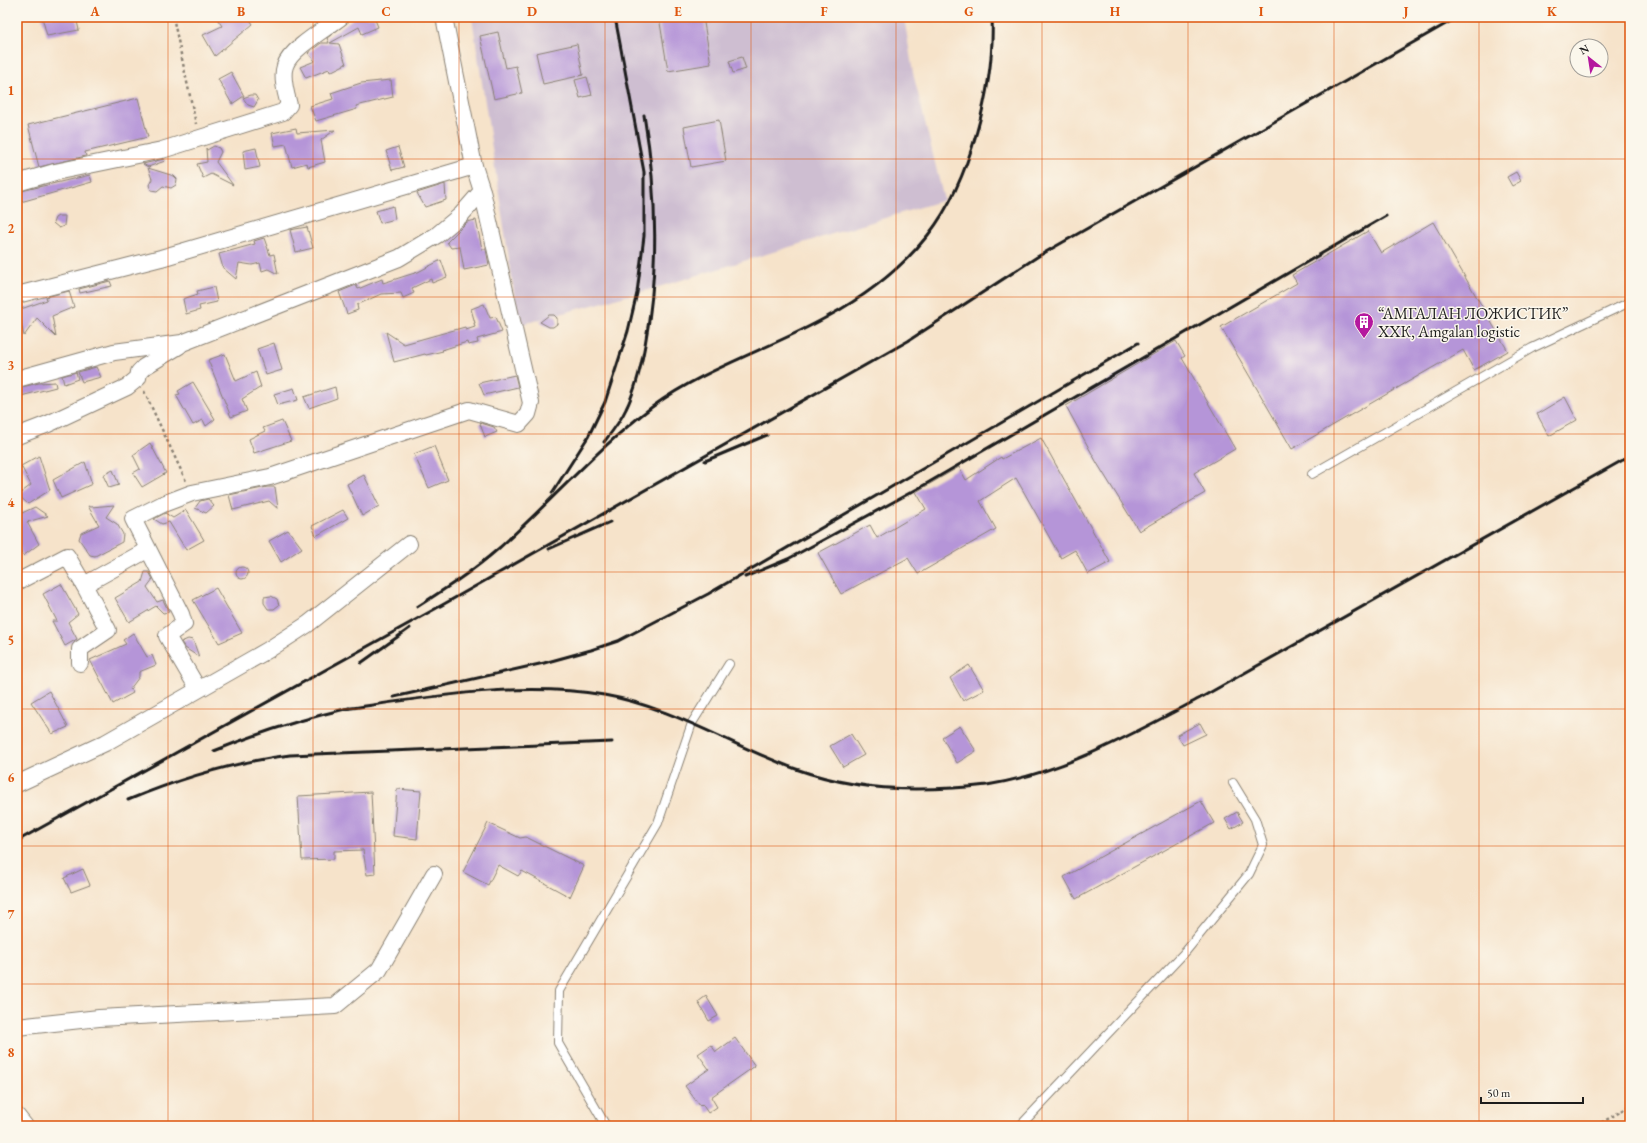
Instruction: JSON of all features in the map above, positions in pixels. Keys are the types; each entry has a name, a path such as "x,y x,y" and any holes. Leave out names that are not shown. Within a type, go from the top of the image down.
{"street":[{"path":"17,183 55,172 162,150 283,112 289,106 284,75 285,65 293,53 341,17"},
{"path":"198,689 167,636 184,624 181,614 147,550 133,519 162,504 192,493 270,478 469,410 519,424 528,414 531,403 482,191 474,166 444,17"},
{"path":"17,294 161,258 474,166"},
{"path":"17,436 48,424 127,387 138,378 139,372 144,367 182,343 400,258 437,235 461,215 482,191"},
{"path":"17,379 114,352 182,343"},
{"path":"17,784 105,743 268,650 308,624 409,544"},
{"path":"84,585 147,550"},
{"path":"17,582 67,556 108,630 80,649 80,663"},
{"path":"17,1027 99,1018 335,1006 379,970 434,874"},
{"path":"17,1116 25,1126"}],"lane":[{"path":"1312,474 1526,352 1630,302"},
{"path":"606,1126 558,1042 559,991 658,823 692,723 729,664"},
{"path":"1020,1126 1186,950 1249,874 1263,845 1255,819 1233,783"}],"path":[{"path":"173,17 199,138"},
{"path":"138,378 192,493"},
{"path":"1596,1126 1630,1106"}],"shaded area":[{"path":"472,17 904,17 913,73 944,200 652,289 563,313 549,315 546,318 519,325"}],"building":[{"path":"42,17 76,17 79,30 47,36"},
{"path":"216,17 248,17 253,24 215,56 203,35 222,26"},
{"path":"355,17 374,17 378,27 362,34 359,27 330,43 339,44 346,64 330,72 329,69 306,78 300,67 315,61 308,53 321,43 329,43 327,38"},
{"path":"659,17 703,17 711,64 668,71"},
{"path":"498,32 506,68 516,66 522,93 494,99 480,36"},
{"path":"577,44 583,75 543,84 536,53"},
{"path":"742,57 746,69 733,73 729,61"},
{"path":"231,72 244,96 232,104 218,79"},
{"path":"587,77 592,95 580,98 575,80"},
{"path":"391,80 393,97 356,106 357,109 316,121 310,106 333,99 331,93 361,83"},
{"path":"255,95 258,100 254,107 248,105 243,98"},
{"path":"138,98 148,137 85,152 86,156 39,167 28,125"},
{"path":"719,120 726,161 691,167 684,127"},
{"path":"296,128 297,133 335,130 321,140 325,162 308,167 307,163 292,167 286,144 275,146 272,133"},
{"path":"214,146 219,148 221,152 216,162 233,185 211,174 203,178 197,164 207,162 206,148 207,150"},
{"path":"398,147 404,167 392,170 386,151"},
{"path":"256,148 260,167 245,170 243,151"},
{"path":"164,159 165,161 148,167 143,164"},
{"path":"148,168 174,176 177,179 176,185 171,188 163,186 157,191 151,190 149,185 152,179"},
{"path":"1516,172 1521,181 1512,186 1507,177"},
{"path":"90,175 92,182 17,203 17,192"},
{"path":"445,184 446,200 425,207 417,193"},
{"path":"393,206 395,219 380,223 376,211"},
{"path":"58,216 65,216 64,226 59,228 53,223 55,218"},
{"path":"476,220 482,249 486,249 489,265 464,270 460,247 451,248 447,242 467,222"},
{"name":"“АМГАЛАН ЛОЖИСТИК” ХХК, Amgalan logistic","path":"1433,222 1508,351 1474,370 1463,350 1292,449 1221,327 1297,283 1292,275 1368,231 1381,253"},
{"path":"307,227 313,248 296,252 290,230"},
{"path":"264,238 270,255 274,254 278,274 268,269 262,271 260,263 252,265 239,263 236,279 223,268 219,254 255,244 254,241"},
{"path":"441,260 447,277 432,283 431,279 412,288 414,293 403,298 401,293 381,294 357,305 358,310 347,314 339,292 356,285 358,289 382,279 383,283 418,272"},
{"path":"110,281 112,286 80,293 79,289"},
{"path":"214,287 217,302 199,306 200,310 186,314 183,299 198,294 197,291"},
{"path":"69,291 74,307 52,316 56,337 37,318 24,336 18,310 47,300 46,297"},
{"path":"484,304 490,318 496,317 502,332 477,339 478,343 468,345 467,342 442,350 443,351 394,362 386,332 404,344 465,327 466,330 475,327 471,309"},
{"path":"549,315 554,315 557,318 557,324 553,327 549,327 540,322"},
{"path":"1176,341 1185,356 1182,358 1235,449 1194,473 1205,493 1139,531 1097,463 1066,406"},
{"path":"274,343 282,370 266,375 257,349"},
{"path":"225,354 236,381 256,372 261,387 242,399 247,411 231,417 208,360"},
{"path":"96,367 101,377 82,382 78,372"},
{"path":"76,372 78,379 64,384 62,376"},
{"path":"515,375 518,387 484,395 479,383"},
{"path":"55,382 56,387 17,397 17,388 39,383"},
{"path":"193,382 215,419 206,426 203,420 193,425 176,395 180,394 178,391"},
{"path":"335,387 337,398 309,408 304,397"},
{"path":"294,388 298,400 278,405 274,394"},
{"path":"1565,397 1577,420 1549,436 1537,414"},
{"path":"282,421 291,441 254,453 249,439 265,431 263,428"},
{"path":"480,424 494,427 497,432 485,437"},
{"path":"1041,438 1110,562 1088,574 1075,550 1061,558 1016,478 980,501 996,529 918,574 908,558 841,594 818,553 870,525 877,538 926,509 916,492 959,467 966,480 1001,457 1002,459"},
{"path":"150,443 166,473 142,487 133,473 140,469 133,455"},
{"path":"434,446 448,480 429,488 414,454"},
{"path":"39,456 50,490 28,504 18,495 31,485 21,466"},
{"path":"85,462 92,484 61,498 53,480"},
{"path":"113,470 119,485 109,488 103,475"},
{"path":"364,475 379,506 362,516 347,484"},
{"path":"267,487 275,487 278,509 269,501 233,510 229,495"},
{"path":"208,499 214,506 206,513 195,508 200,501"},
{"path":"17,503 22,513 35,507 48,516 27,522 39,544 23,556 17,545"},
{"path":"114,505 106,517 117,524 123,534 122,542 95,556 90,555 79,539 81,533 99,525 88,506"},
{"path":"186,510 204,540 186,550 169,522 162,524 154,519 165,513 173,518"},
{"path":"343,510 348,518 316,536 312,526"},
{"path":"288,530 302,548 281,562 269,541"},
{"path":"240,567 244,567 248,573 244,579 240,579 236,575 236,571"},
{"path":"145,572 149,572 153,579 147,587 157,602 163,600 169,612 163,613 156,606 129,622 115,598 142,582"},
{"path":"61,584 78,614 68,622 77,639 65,646 52,621 57,621 43,594"},
{"path":"216,588 242,633 219,643 193,600"},
{"path":"271,596 277,599 279,605 274,609 268,609 264,603 264,597"},
{"path":"133,633 147,657 152,655 156,665 139,672 139,677 130,689 133,693 113,704 90,660 126,644 123,640"},
{"path":"188,639 193,640 199,657 185,648 181,642"},
{"path":"969,665 984,690 963,701 950,678"},
{"path":"49,691 68,727 52,734 31,702"},
{"path":"1200,723 1206,734 1183,745 1177,735"},
{"path":"960,726 976,751 957,763 942,737"},
{"path":"851,734 864,755 843,767 830,746"},
{"path":"397,789 421,791 417,839 393,836"},
{"path":"371,792 375,874 367,875 363,850 334,851 334,859 302,860 298,796"},
{"path":"1201,801 1214,823 1076,899 1064,877"},
{"path":"1237,812 1243,822 1231,829 1225,819"},
{"path":"488,823 520,838 526,837 584,866 570,897 522,871 518,876 498,865 488,885 463,872"},
{"path":"83,869 90,885 71,892 64,878"},
{"path":"706,996 718,1016 709,1021 698,1002"},
{"path":"735,1038 755,1066 711,1097 717,1107 708,1113 702,1104 700,1106 685,1086 709,1069 698,1054 711,1045 716,1052"}],"railway":[{"path":"552,493 588,437 605,402 628,331 637,293 644,236 644,172 615,17"},
{"path":"417,607 469,572 498,549 592,458 631,423 652,407 672,393 694,381 783,339 855,301 894,271 906,259 928,235 943,213 956,188 967,161 977,132 984,102 992,44 992,17"},
{"path":"17,841 444,604 908,341 1037,257 1458,17"},
{"path":"604,442 622,417 633,394 642,361 650,316 653,288 655,230 652,172 644,115"},
{"path":"745,577 788,559 919,488 1386,216"},
{"path":"394,697 544,663 618,641 708,594 1138,343"},
{"path":"705,461 767,435"},
{"path":"344,709 474,692 507,690 572,691 604,695 654,708 772,760 825,778 855,784 900,789 942,789 987,785 1044,771 1125,738 1202,697 1630,456"},
{"path":"549,549 610,522"},
{"path":"361,663 410,628"},
{"path":"214,751 280,727 349,708"},
{"path":"128,800 208,772 248,762 290,755 612,742"}],"place":[{"name":"“АМГАЛАН ЛОЖИСТИК” ХХК, Amgalan logistic","path":"1364,339"}]}
